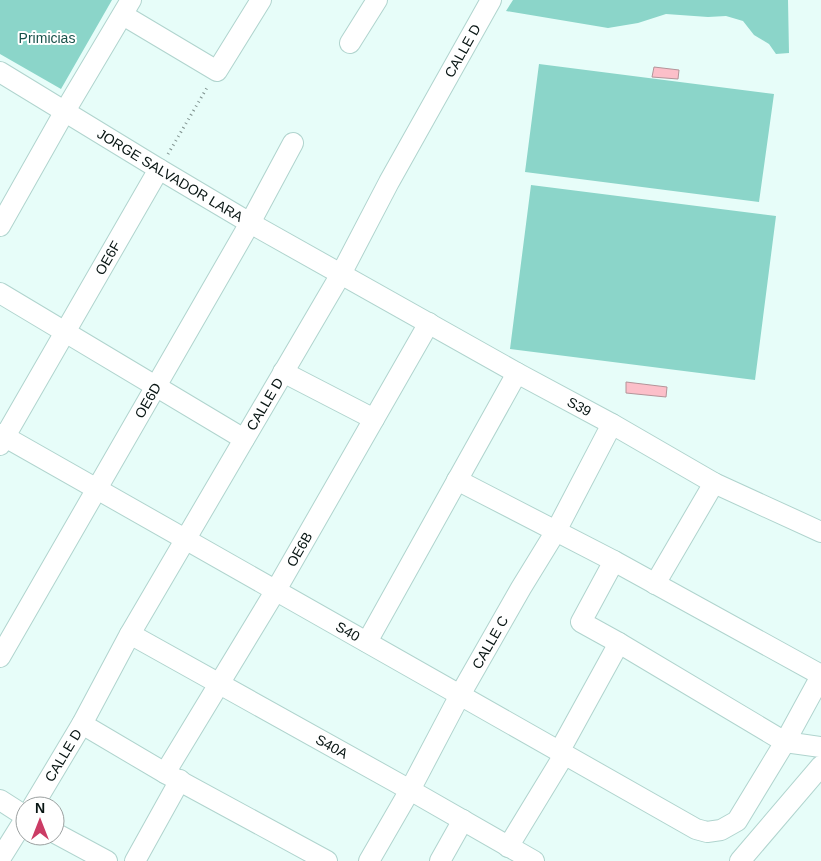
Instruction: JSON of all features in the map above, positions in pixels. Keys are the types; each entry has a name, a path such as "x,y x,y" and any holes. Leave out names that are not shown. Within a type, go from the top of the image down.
{"street":[{"path":"0,226 65,111 127,8 217,71 261,0"},
{"path":"350,42 377,0"},
{"name":"CALLE D","path":"39,796 82,724 130,634 341,274 389,182 491,0"},
{"name":"JORGE SALVADOR LARA","path":"0,72 158,169 341,274"},
{"name":"OE6D","path":"0,657 250,223 293,143"},
{"name":"OE6F","path":"2,439 66,332 158,169"},
{"name":"S39","path":"341,274 612,424 714,483 821,532"},
{"path":"0,293 244,439"},
{"name":"OE6B","path":"135,861 219,682 276,590 429,323"},
{"path":"283,372 374,419"},
{"path":"367,642 517,373"},
{"name":"CALLE C","path":"369,861 410,790 460,695 521,588 556,532 612,424"},
{"name":"S40","path":"2,439 97,489 696,829 707,832 721,830 737,821 785,742"},
{"path":"457,480 614,561 821,675 785,742"},
{"path":"655,584 714,483"},
{"path":"614,561 581,622 785,742 821,747"},
{"name":"S40A","path":"130,634 219,682 534,861"},
{"path":"508,847 562,753 619,643"},
{"path":"82,724 173,777 327,861"},
{"path":"740,861 821,766"},
{"path":"0,800 15,811"},
{"path":"440,861 463,820"},
{"path":"0,859 15,834"},
{"path":"65,838 107,861"}],"path":[{"path":"158,169 217,71"}],"green space":[{"name":"Primicias","path":"0,0 112,0 61,89 0,54"},
{"path":"513,0 788,0 789,53 776,54 769,44 754,35 743,21 726,16 708,17 666,14 638,23 608,28 506,11"},
{"path":"539,64 774,94 759,202 525,172"},
{"path":"531,185 776,216 755,380 510,349"}],"building":[{"path":"654,67 679,70 678,79 652,77"},
{"path":"626,382 667,387 666,397 626,393"}]}
